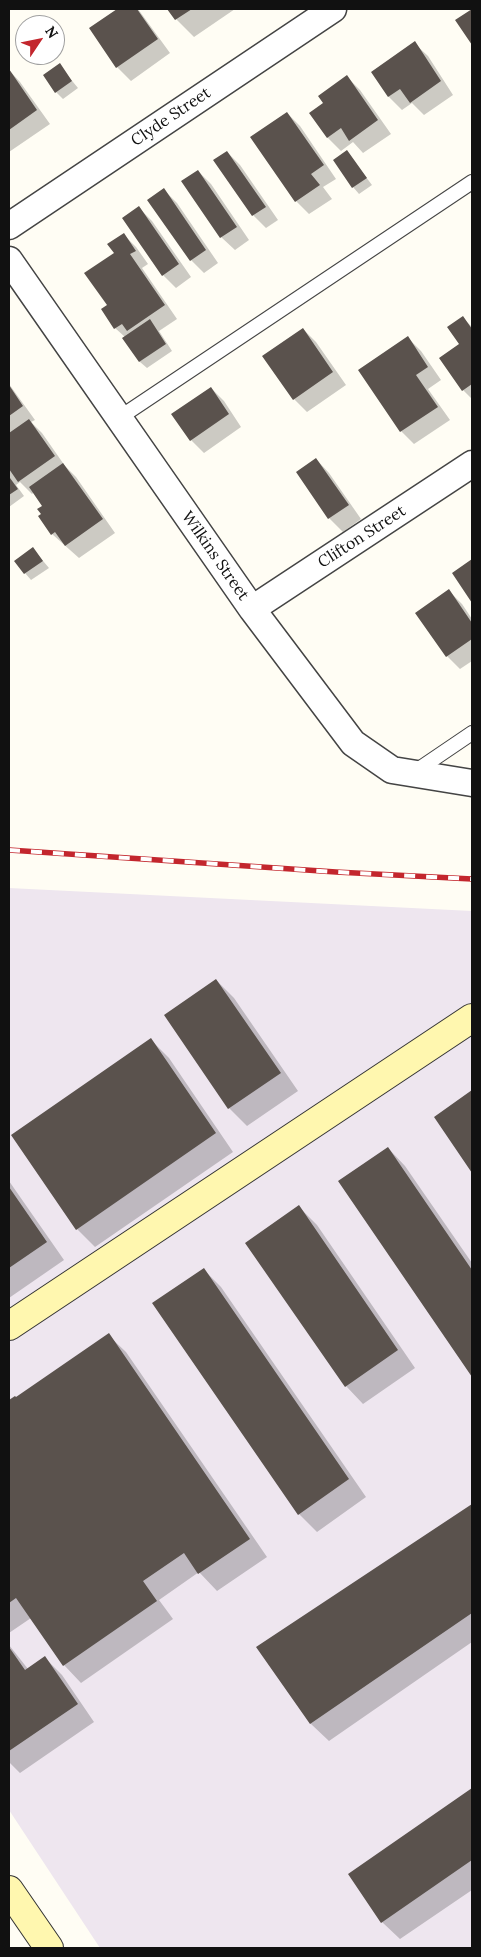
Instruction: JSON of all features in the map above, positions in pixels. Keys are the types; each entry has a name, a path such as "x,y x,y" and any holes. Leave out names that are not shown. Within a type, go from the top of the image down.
{"street":[{"name":"Clyde Street","path":"9,226 333,9"},
{"name":"Wilkins Street","path":"9,260 252,609 353,743 392,770 472,783"},
{"name":"Clifton Street","path":"252,609 472,464"},
{"path":"9,1326 472,1018"},
{"path":"9,1890 49,1948"}],"lane":[{"path":"119,418 472,182"},
{"path":"412,774 472,733"}],"shaded area":[{"path":"9,888 472,911 472,1948 100,1948 9,1810"}],"building":[{"path":"117,9 137,9 158,39 116,68 89,28"},
{"path":"167,9 192,9 175,20"},
{"path":"472,9 472,45 455,20"},
{"path":"415,41 441,81 410,103 400,89 388,97 371,72"},
{"path":"57,65 61,65 72,81 55,93 43,75"},
{"path":"9,69 37,110 9,130"},
{"path":"347,75 378,120 349,141 341,128 327,138 309,113 323,103 318,96"},
{"path":"287,112 324,165 311,174 320,185 295,202 250,137"},
{"path":"347,150 367,178 352,188 333,160"},
{"path":"227,151 266,207 252,216 213,160"},
{"path":"198,170 237,227 220,238 181,181"},
{"path":"164,188 206,250 190,261 147,200"},
{"path":"139,206 179,264 162,276 122,218"},
{"path":"124,233 136,251 130,254 165,305 127,331 122,324 114,329 101,309 107,305 84,273 114,253 107,244"},
{"path":"463,316 472,329 472,384 462,391 439,358 459,344 447,327"},
{"path":"150,319 166,344 139,362 122,338"},
{"path":"303,328 333,372 293,400 262,356"},
{"path":"408,336 428,367 416,375 438,407 400,432 358,370"},
{"path":"9,385 23,406 9,416"},
{"path":"211,387 229,414 190,441 171,414"},
{"path":"29,419 55,456 18,482 9,469 9,433"},
{"path":"316,458 349,505 328,519 296,472"},
{"path":"63,463 103,519 65,546 55,532 51,535 38,516 41,514 37,509 42,506 29,487"},
{"path":"9,478 18,489 9,495"},
{"path":"33,547 43,561 24,574 14,561"},
{"path":"472,559 472,603 452,573"},
{"path":"449,589 472,623 472,639 446,657 415,613"},
{"path":"216,979 281,1073 228,1109 164,1015"},
{"path":"151,1038 216,1133 76,1230 11,1135"},
{"path":"472,1090 472,1173 434,1117"},
{"path":"388,1147 472,1270 472,1377 338,1181"},
{"path":"9,1187 47,1242 9,1268"},
{"path":"299,1205 398,1350 345,1387 245,1243"},
{"path":"204,1268 349,1479 298,1515 152,1303"},
{"path":"109,1333 250,1539 198,1574 184,1553 143,1581 157,1601 63,1666 16,1598 9,1603 9,1400"},
{"path":"472,1504 472,1613 310,1724 256,1647"},
{"path":"9,1647 25,1670 45,1656 78,1704 9,1751"},
{"path":"472,1788 472,1860 381,1923 348,1874"}],"railway":[{"path":"9,850 336,872 472,879"}]}
